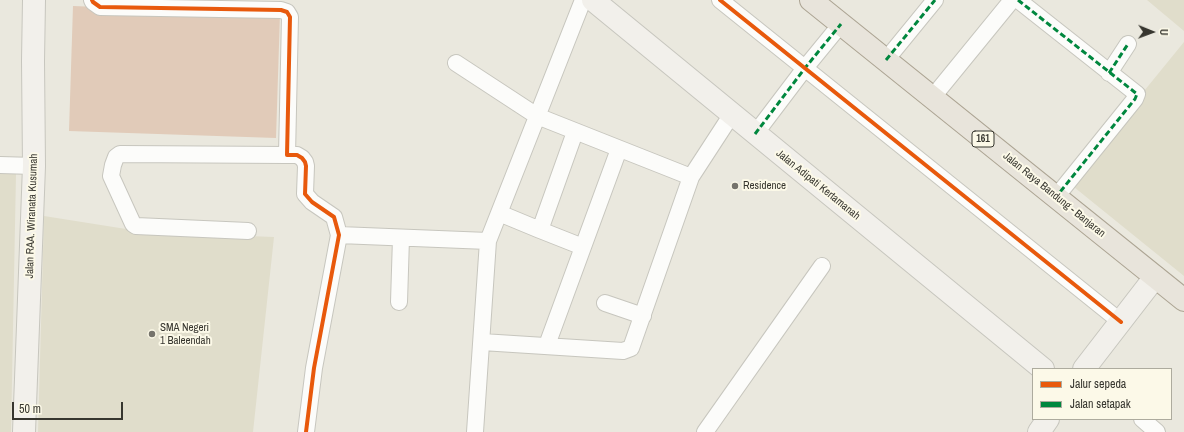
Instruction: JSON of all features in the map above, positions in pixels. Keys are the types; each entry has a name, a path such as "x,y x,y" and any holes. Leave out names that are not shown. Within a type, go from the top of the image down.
{"main road":[{"name":"Jalan RAA. Wiranata Kusumah","path":"24,432 34,166 32,61 34,0"},
{"name":"Jalan Adipati Kertamanah","path":"593,0 1042,368"},
{"name":"Jalan Raya Bandung - Banjaran","path":"811,0 1184,300"},
{"path":"1085,368 1155,277"},
{"path":"1039,432 1047,420"}],"street":[{"path":"92,0 100,7 281,10 287,12 290,17 287,155"},
{"path":"475,432 488,241 583,0"},
{"path":"720,0 1121,322"},
{"path":"886,60 935,0"},
{"path":"932,98 1012,0"},
{"path":"1018,0 1109,73 1136,92 1137,97 1056,197"},
{"path":"755,134 805,68 841,24"},
{"path":"1109,73 1128,44"},
{"path":"456,63 537,116 691,177"},
{"path":"482,342 626,351 632,346 691,177 732,114"},
{"path":"540,230 575,132"},
{"path":"547,345 619,149"},
{"path":"248,231 136,226 133,224 111,176 116,157 120,154 297,155 302,158 306,166 305,194 312,202 334,217 339,235 314,368 306,432"},
{"path":"0,165 34,166"},
{"path":"499,213 583,246"},
{"path":"339,235 488,241"},
{"path":"399,302 401,238"},
{"path":"705,432 822,266"},
{"path":"605,303 643,316"},
{"path":"1143,420 1157,432"}],"shaded area":[{"path":"1147,0 1184,0 1184,31"},
{"path":"73,6 280,14 276,138 69,131"},
{"path":"1184,42 1184,276 1069,183"},
{"path":"0,174 16,174 11,432 0,432"},
{"name":"SMA Negeri 1 Baleendah","path":"44,216 145,232 274,237 253,432 38,432"}],"marked path":[{"path":"886,60 935,0"},
{"path":"1018,0 1137,94 1135,99 1056,197"},
{"path":"755,134 805,68 841,24"},
{"path":"1109,73 1128,44"}],"cycle path":[{"path":"92,0 100,7 281,10 287,12 290,17 287,155 297,155 305,162 305,194 312,202 334,217 339,235 314,368 306,432"},
{"path":"720,0 1121,322"}],"place":[{"name":"Residence","path":"735,186"},
{"name":"SMA Negeri 1 Baleendah","path":"152,334"}]}
